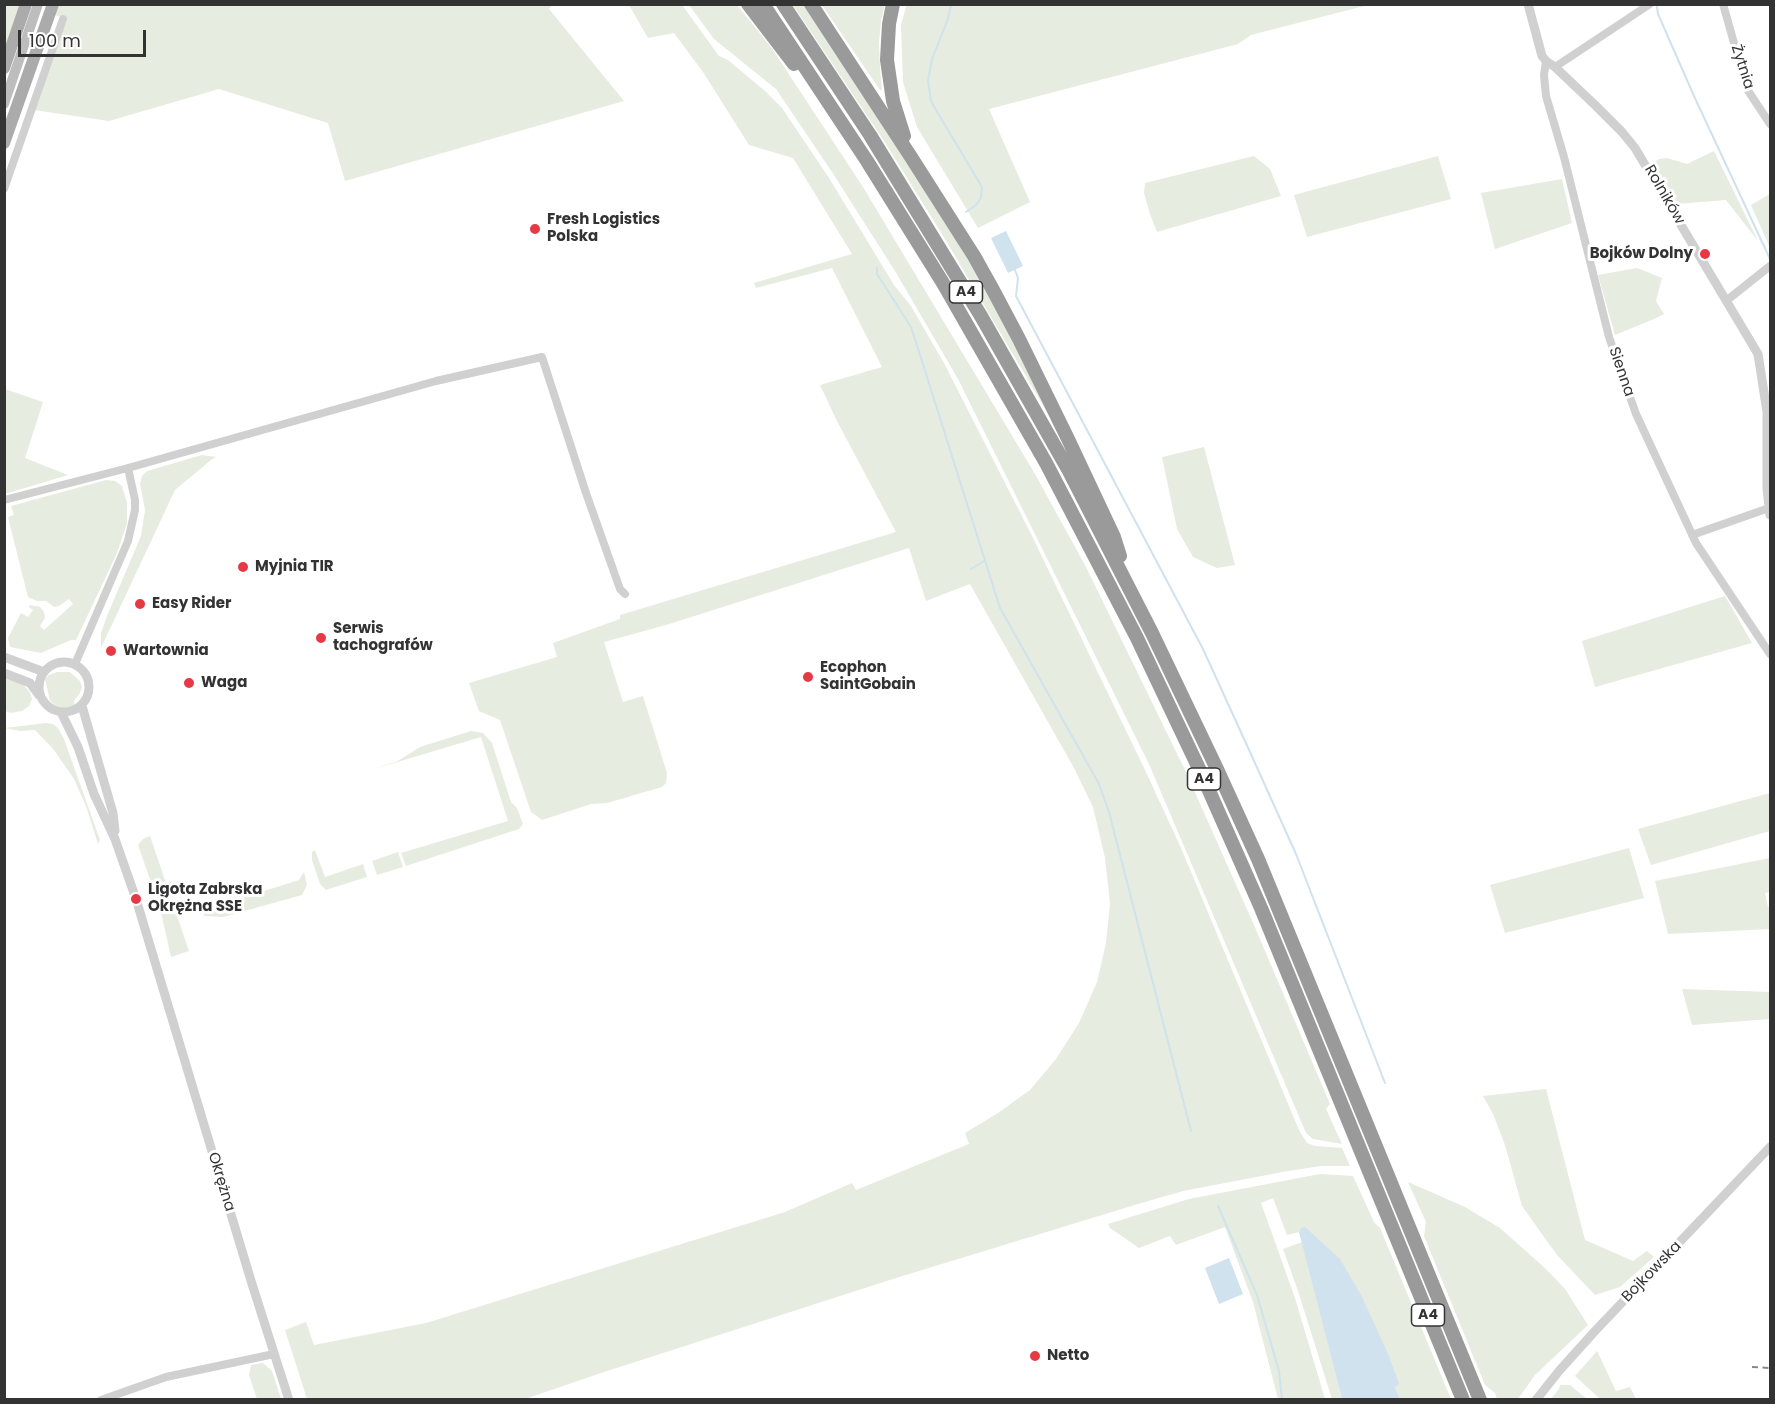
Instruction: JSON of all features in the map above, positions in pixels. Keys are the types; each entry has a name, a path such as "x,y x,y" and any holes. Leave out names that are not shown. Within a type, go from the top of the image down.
{"highway":[{"path":"748,4 867,161"},
{"name":"A4","path":"764,4 867,161 943,283 1046,463 1110,585 1176,718 1231,838 1463,1400"},
{"name":"A4","path":"783,4 870,135 981,316 1069,471 1131,590 1258,859 1480,1399"},
{"path":"811,4 974,256 1019,339 1114,537 1131,590"},
{"path":"893,4 886,60 893,100 911,157"}],"main road":[{"path":"4,68 26,4"},
{"path":"4,104 39,4"},
{"path":"4,143 50,4"}],"street":[{"name":"Rolników","path":"1528,4 1539,48 1551,64 1595,105 1635,148 1758,354 1767,412 1770,512"},
{"path":"1551,64 1650,4"},
{"name":"Żytnia","path":"1723,4 1748,89 1770,124"},
{"path":"4,189 63,19"},
{"name":"Sienna","path":"1551,64 1544,75 1546,96 1564,157 1609,336 1636,414 1696,543 1770,654"},
{"path":"1726,301 1770,266"},
{"path":"4,500 128,468 436,381 542,357 586,493 620,589 625,594"},
{"path":"75,664 128,541 135,500 128,468"},
{"path":"1692,535 1770,512"},
{"path":"4,657 44,672"},
{"path":"4,673 30,683 45,704 61,712 75,711 82,706 90,691 90,683 82,669 75,664 58,662 44,672 40,679 40,696"},
{"name":"Okrężna","path":"82,706 113,813 116,839"},
{"name":"Okrężna","path":"61,712 78,747 94,794 116,839 136,899 289,1400"},
{"name":"Bojkowska","path":"1536,1400 1595,1331 1770,1147"},
{"path":"101,1400 166,1377 274,1354"}],"shaded area":[{"path":"58,4 552,5 549,9 624,101 345,181 328,123 219,89 109,121 34,110 67,19 55,15"},
{"path":"907,4 1368,5 1251,35 1238,44 989,109 1030,202 978,228 917,127 903,82 901,25"},
{"path":"4,5 20,5 5,47 4,47"},
{"path":"629,5 682,5 719,56 728,60 782,108 829,178 894,285 911,306 945,365 1031,534 1145,770 1181,848 1299,1130 1307,1143 1315,1146 1342,1148 1350,1166 1321,1166 1183,1191 896,1278 525,1399 307,1399 285,1330 306,1322 314,1345 426,1323 785,1212 852,1183 856,1190 969,1144 965,1133 1030,1090 1056,1059 1079,1023 1097,982 1106,943 1110,903 1105,858 1093,807 1074,768 970,584 926,601 909,548 666,625 604,642 623,702 643,696 667,773 666,783 662,787 607,803 591,804 542,820 531,812 500,720 479,711 469,683 557,657 553,643 620,619 620,615 896,532 820,385 882,367 832,268 756,288 754,283 852,254 793,158 749,145 703,72 674,33 648,38"},
{"path":"689,5 737,5 771,47 863,187 1035,474 1086,567 1185,770 1330,1104 1326,1109 1342,1144 1313,1139 1306,1133 1149,764 958,379 895,271 776,89 714,39"},
{"path":"793,5 804,5 926,190 980,280 1027,366 1050,417 886,144"},
{"path":"822,5 885,5 879,43 882,90 880,90"},
{"path":"1714,151 1758,241 1726,200 1677,204 1654,170 1653,163 1659,159 1667,158 1687,164"},
{"path":"1254,156 1270,169 1281,196 1157,232 1144,193 1145,183"},
{"path":"1438,156 1451,199 1307,237 1294,195"},
{"path":"1562,179 1572,223 1495,249 1481,193"},
{"path":"1770,194 1770,248 1751,205"},
{"path":"1637,268 1662,278 1656,301 1664,314 1615,335 1598,275"},
{"path":"5,389 43,402 25,458 68,475 5,494"},
{"path":"1204,447 1235,565 1217,568 1193,557 1177,529 1162,457"},
{"path":"202,455 216,457 175,490 101,648 101,633 107,616 141,536 145,510 140,484 142,476 147,471"},
{"path":"106,480 115,481 122,486 127,503 127,523 117,553 76,640 41,653 10,647 8,638 21,613 28,617 33,610 29,607 30,605 40,607 44,612 45,618 40,626 44,630 73,604 69,599 54,607 46,601 37,601 28,597 8,517 14,515 11,506"},
{"path":"1725,596 1752,643 1595,687 1582,641"},
{"path":"57,672 70,672 80,681 82,687 74,701 74,707 62,708 50,701 45,679"},
{"path":"4,678 22,684 30,692 32,699 29,706 22,711 11,713 5,711"},
{"path":"46,723 58,728 64,739 100,840 98,844 86,806 74,779 54,750 35,730 20,731 5,728"},
{"path":"471,731 483,733 492,743 511,802 517,808 523,824 519,829 406,866 401,853 508,821 481,737 374,769 398,761 420,747"},
{"path":"1770,793 1770,831 1651,865 1638,829"},
{"path":"150,836 189,951 171,957 160,908 138,845"},
{"path":"1629,848 1644,898 1505,933 1490,885"},
{"path":"315,850 325,877 363,864 367,877 326,890 320,884 312,860 312,852"},
{"path":"398,852 403,867 377,875 372,861"},
{"path":"1770,858 1770,892 1765,893 1768,907 1770,907 1770,929 1668,934 1655,881"},
{"path":"304,872 307,885 302,895 223,917 205,916 201,911 299,880"},
{"path":"1682,989 1770,992 1770,1019 1692,1025"},
{"path":"1546,1089 1585,1240 1633,1261 1647,1251 1654,1257 1620,1287 1595,1295 1557,1255 1522,1206 1505,1145 1483,1096"},
{"path":"1320,1174 1353,1176 1374,1222 1380,1228 1451,1399 1400,1399 1301,1228 1299,1232 1287,1235 1273,1198 1261,1203 1295,1298 1325,1399 1278,1399 1253,1302 1225,1227 1176,1245 1170,1236 1139,1248 1110,1228 1108,1224 1189,1199"},
{"path":"1408,1182 1465,1207 1500,1228 1565,1289 1588,1325 1535,1375 1518,1399 1497,1399 1495,1393 1485,1385 1424,1236 1426,1222"},
{"path":"1302,1242 1342,1399 1332,1399 1283,1249"},
{"path":"1597,1351 1616,1391 1630,1387 1636,1399 1600,1399 1575,1376"},
{"path":"263,1363 272,1371 281,1399 257,1399 249,1375 251,1365"},
{"path":"1560,1385 1570,1385 1587,1399 1551,1399"}],"water":[{"path":"1006,231 1023,266 1008,273 991,238"},
{"path":"1305,1227 1340,1259 1362,1297 1389,1356 1399,1384 1395,1387 1400,1399 1342,1399 1299,1232"},
{"path":"1229,1258 1243,1294 1219,1304 1205,1268"}],"waterway":[{"path":"951,4 948,19 932,59 928,81 931,101 982,187 981,198 966,212"},
{"path":"1657,7 1694,96 1770,259"},
{"path":"877,268 877,274 911,327 1000,608 1099,784 1109,812 1191,1131"},
{"path":"1015,270 1018,278 1016,296 1203,649 1250,752 1296,854 1385,1083"},
{"path":"971,569 984,561"},
{"path":"1218,1206 1257,1295 1279,1371 1282,1400"}],"railway":[{"path":"1752,1367 1770,1368"}],"place":[{"name":"Fresh Logistics Polska","path":"535,229"},
{"name":"Bojków Dolny","path":"1705,254"},
{"name":"Myjnia TIR","path":"243,567"},
{"name":"Easy Rider","path":"140,604"},
{"name":"Serwis tachografów","path":"321,638"},
{"name":"Wartownia","path":"111,651"},
{"name":"Ecophon SaintGobain","path":"808,677"},
{"name":"Waga","path":"189,683"},
{"name":"Ligota Zabrska Okrężna SSE","path":"136,899"},
{"name":"Netto","path":"1035,1356"}]}
